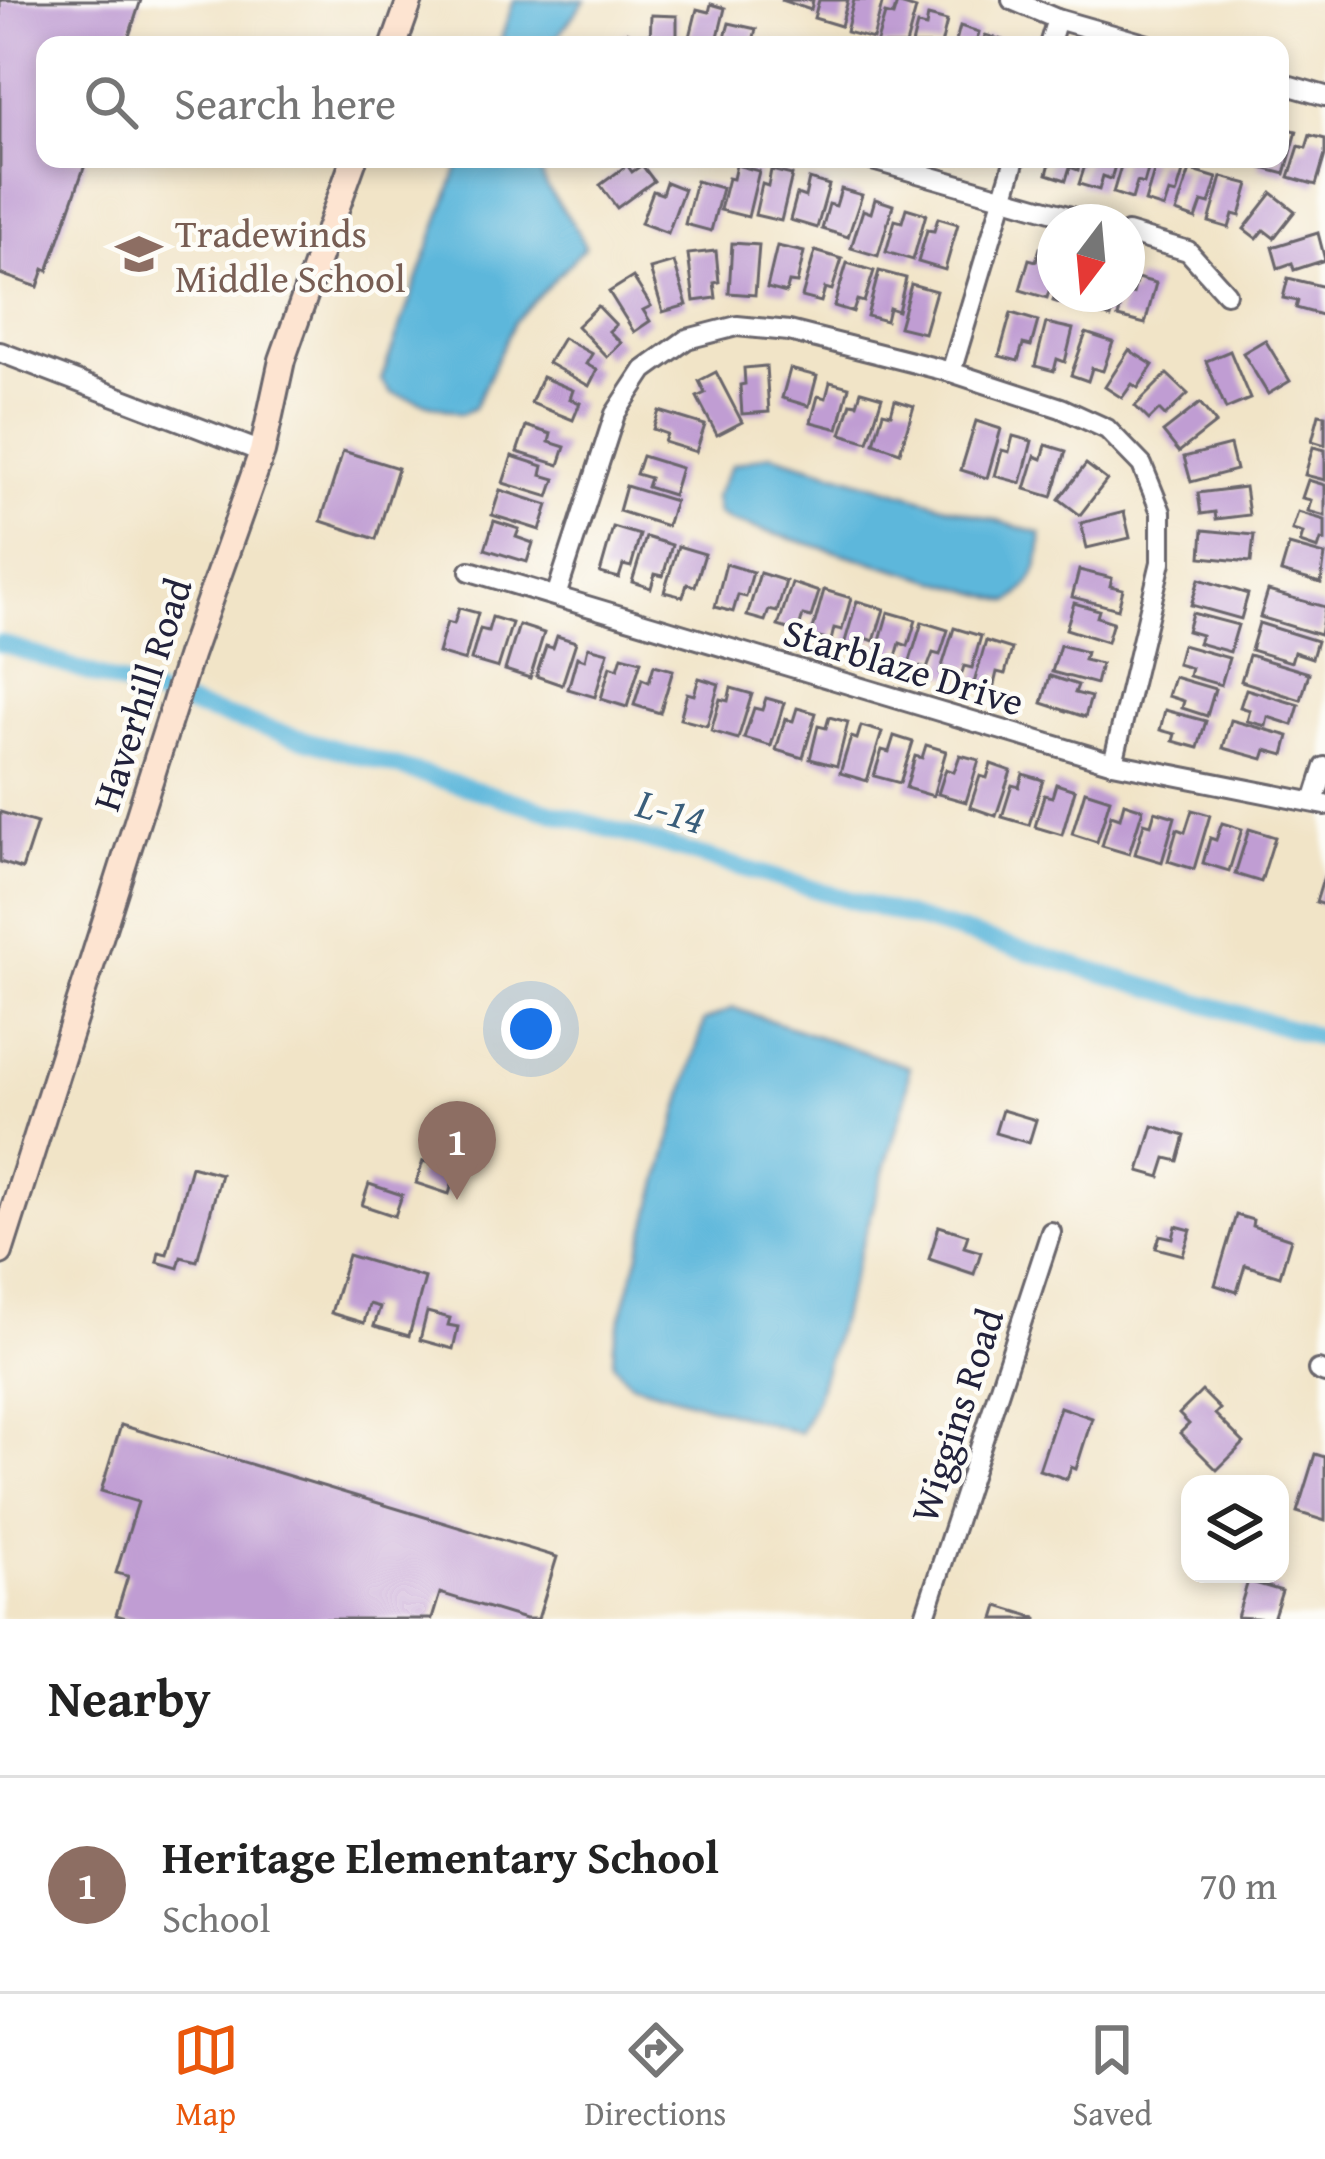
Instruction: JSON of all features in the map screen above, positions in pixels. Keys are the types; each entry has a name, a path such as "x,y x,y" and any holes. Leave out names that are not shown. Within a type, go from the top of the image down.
{"street":[{"path":"397,36 410,0"},
{"path":"1012,0 1116,36"},
{"path":"1052,36 1057,19"},
{"path":"1289,86 1325,96"},
{"name":"Haverhill Road","path":"0,1252 190,656 262,452 282,360 350,168"},
{"path":"901,168 1037,207"},
{"path":"951,372 1012,168"},
{"path":"1145,238 1188,251 1226,293"},
{"path":"556,596 615,414 644,370 687,339 737,326 789,331 951,372 1107,429 1142,465 1161,512 1161,562 1113,763"},
{"path":"0,352 262,452"},
{"name":"Starblaze Drive","path":"470,571 1113,763 1320,804"},
{"path":"1320,804 1325,767"},
{"name":"Wiggins Road","path":"924,1619 1051,1232"}],"water":[{"path":"514,0 585,0 558,36 502,36"},
{"path":"458,168 540,168 585,247 514,322 474,408 461,414 391,393 381,380"},
{"path":"771,454 1041,534 1035,573 1010,602 718,514 715,497 732,465"},
{"path":"733,1008 909,1067 906,1097 816,1399 800,1433 631,1383 613,1363 614,1343 704,1021"}],"building":[{"path":"0,0 141,0 129,36 36,36 36,168 84,168 38,287 0,274"},
{"path":"781,0 813,0 811,10"},
{"path":"819,0 848,0 841,26 814,18"},
{"path":"854,0 883,0 874,36 846,32"},
{"path":"897,3 916,9 908,36 879,36 885,14 893,16"},
{"path":"711,4 725,8 718,36 690,36 697,9 709,12"},
{"path":"651,15 677,16 677,36 650,36"},
{"path":"928,16 947,21 943,36 914,36 917,25 926,27"},
{"path":"729,23 756,29 754,36 725,36"},
{"path":"960,26 979,32 978,36 957,36"},
{"path":"1289,129 1297,131 1289,160"},
{"path":"1310,135 1325,139 1316,185 1289,177 1299,146 1306,148"},
{"path":"623,168 632,172 644,168 654,181 617,208 600,185"},
{"path":"735,168 759,171 748,217 720,210 728,178 733,179"},
{"path":"1049,168 1070,168 1066,180 1047,174"},
{"path":"1084,168 1114,168 1111,179 1103,176 1099,190 1079,184"},
{"path":"1120,168 1148,168 1132,199 1113,193"},
{"path":"1155,168 1184,169 1176,195 1169,193 1164,208 1145,202"},
{"path":"771,170 792,175 781,221 755,215 762,184 768,186"},
{"path":"1190,170 1217,178 1209,204 1202,202 1196,219 1176,212"},
{"path":"1222,177 1249,184 1240,216 1233,214 1229,228 1209,222"},
{"path":"809,179 829,185 817,228 790,220 797,194 805,197"},
{"path":"696,181 722,188 711,231 685,224"},
{"path":"666,182 684,189 668,233 641,223 653,191 662,194"},
{"path":"841,189 862,195 848,237 822,229 829,204 836,206"},
{"path":"1272,193 1295,211 1274,238 1264,230 1257,239 1244,229"},
{"path":"875,199 893,205 878,256 851,248 863,210 871,213"},
{"path":"906,208 926,214 913,260 886,252 895,220 902,222"},
{"path":"938,218 958,224 945,270 918,262 927,230 934,231"},
{"path":"1318,233 1325,260 1294,270 1292,263 1278,268 1272,247"},
{"path":"732,243 759,245 755,295 729,293"},
{"path":"777,246 804,252 797,283 789,282 786,293 767,288"},
{"path":"716,251 716,298 694,301 688,254"},
{"path":"815,251 842,259 832,290 825,288 821,302 802,297"},
{"path":"1029,259 1036,261 1037,295 1020,290"},
{"path":"674,262 687,305 663,312 650,269"},
{"path":"847,263 874,271 864,302 857,300 853,312 834,306"},
{"path":"879,271 906,278 898,311 889,308 886,321 867,316"},
{"path":"633,277 651,306 643,310 650,321 634,332 609,292"},
{"path":"1288,278 1325,287 1325,316 1296,308 1298,301 1283,298"},
{"path":"1145,280 1156,283 1145,324 1118,317 1119,312 1145,312"},
{"path":"911,284 936,291 924,333 899,327"},
{"path":"598,306 616,325 609,331 621,343 607,357 577,326"},
{"path":"1011,313 1038,321 1031,346 1023,344 1018,361 999,356"},
{"path":"1046,323 1073,329 1065,362 1057,359 1054,371 1035,366"},
{"path":"1086,333 1113,342 1103,371 1092,368 1088,381 1071,375"},
{"path":"563,338 592,354 586,364 597,370 589,386 548,363"},
{"path":"1265,340 1290,381 1268,394 1243,353"},
{"path":"1129,350 1153,365 1138,388 1132,384 1122,398 1105,387"},
{"path":"1230,351 1250,399 1226,409 1206,361"},
{"path":"766,366 769,412 742,414 744,368"},
{"path":"790,369 817,376 809,406 782,398"},
{"path":"716,372 742,422 717,435 697,397 705,393 699,381"},
{"path":"1167,374 1188,394 1165,416 1159,410 1149,420 1135,406"},
{"path":"542,377 573,390 570,399 580,403 573,420 531,403"},
{"path":"830,382 849,387 838,429 811,422 818,396 826,398"},
{"path":"861,391 882,397 868,442 841,434 851,403 857,404"},
{"path":"895,400 914,406 900,452 874,443 883,412 891,414"},
{"path":"1200,403 1216,423 1179,452 1163,432"},
{"path":"659,411 705,425 696,452 664,442 667,434 653,429"},
{"path":"1319,414 1325,415 1325,445 1312,441"},
{"path":"976,421 1001,429 987,478 961,470"},
{"path":"526,426 551,434 549,442 565,447 559,465 517,452"},
{"path":"1013,436 1032,441 1021,483 995,476 1002,450 1009,452"},
{"path":"1046,445 1066,451 1052,497 1025,489 1035,456 1042,459"},
{"path":"1230,445 1236,470 1191,482 1184,457"},
{"path":"1313,447 1325,450 1325,480 1305,475"},
{"path":"343,451 398,468 376,539 321,521"},
{"path":"512,456 543,466 541,475 555,479 549,497 503,483"},
{"path":"642,456 681,468 673,495 647,487 650,478 636,474"},
{"path":"1086,464 1107,480 1080,515 1059,499"},
{"path":"1308,480 1325,485 1325,516 1308,511 1311,500 1302,498"},
{"path":"626,486 675,501 667,526 619,511"},
{"path":"1245,487 1249,515 1216,519 1215,512 1201,514 1198,493"},
{"path":"500,490 548,505 540,530 492,515"},
{"path":"1124,512 1130,538 1087,548 1081,523"},
{"path":"1298,512 1325,520 1325,541 1321,540 1318,549 1300,543 1303,533 1292,530"},
{"path":"494,521 519,529 516,537 533,543 527,562 485,549"},
{"path":"613,527 640,535 631,567 623,565 619,578 600,573"},
{"path":"1203,530 1254,535 1251,562 1201,557"},
{"path":"646,537 672,545 663,576 655,574 651,588 632,582"},
{"path":"1289,545 1325,555 1321,583 1281,572"},
{"path":"678,546 705,554 695,586 687,584 683,597 664,592"},
{"path":"726,564 753,572 746,597 738,595 733,612 715,607"},
{"path":"1079,570 1112,578 1110,586 1123,589 1118,609 1072,597"},
{"path":"760,573 786,581 777,612 769,610 765,621 747,616"},
{"path":"1199,579 1248,594 1241,619 1191,605"},
{"path":"792,583 819,592 811,617 803,615 798,632 778,626"},
{"path":"824,590 851,598 842,630 834,628 831,641 811,636"},
{"path":"1268,591 1325,607 1320,635 1260,617"},
{"path":"857,601 884,609 874,641 866,638 862,650 844,645"},
{"path":"1074,603 1099,610 1097,617 1113,622 1107,642 1066,629"},
{"path":"459,608 478,613 465,661 438,653 447,622 454,624"},
{"path":"888,612 916,620 908,646 900,643 895,660 876,654"},
{"path":"1192,613 1238,625 1230,652 1198,643 1201,635 1187,631"},
{"path":"492,617 512,623 498,668 471,660 480,629 488,631"},
{"path":"922,622 948,630 940,655 933,653 927,669 909,664"},
{"path":"1259,623 1317,641 1312,658 1294,652 1291,662 1251,650"},
{"path":"519,625 544,633 530,678 505,670"},
{"path":"954,628 981,636 972,668 964,666 960,679 940,673"},
{"path":"557,636 576,642 562,685 536,676 546,646 553,648"},
{"path":"986,641 1012,649 1005,674 997,672 993,689 974,683"},
{"path":"1060,645 1086,652 1084,660 1101,664 1096,684 1052,672"},
{"path":"1182,645 1229,658 1221,685 1189,676 1191,668 1177,664"},
{"path":"588,647 608,652 595,697 568,689 577,657 585,660"},
{"path":"1249,655 1309,673 1301,700 1241,681"},
{"path":"622,656 641,661 627,707 601,699 610,666 618,669"},
{"path":"654,665 673,670 660,713 634,705 642,679 649,682"},
{"path":"1050,676 1078,685 1075,693 1091,697 1085,717 1042,703"},
{"path":"1174,677 1215,689 1207,716 1182,708 1184,701 1168,696"},
{"path":"699,678 719,684 707,726 680,719 687,693 694,695"},
{"path":"731,688 752,694 738,739 711,731 720,699 728,701"},
{"path":"1246,689 1299,705 1293,725 1268,717 1266,726 1247,721 1250,710 1240,707"},
{"path":"766,698 784,703 771,746 744,738 754,708 762,710"},
{"path":"797,708 816,713 803,758 776,750 785,719 793,721"},
{"path":"1165,710 1206,721 1198,748 1173,741 1175,734 1160,730"},
{"path":"829,717 848,722 837,766 810,759 818,726 826,728"},
{"path":"1231,720 1289,736 1284,755 1266,750 1263,759 1223,748"},
{"path":"861,726 882,732 867,781 840,773 851,737 857,739"},
{"path":"894,736 913,742 900,783 874,776 882,750 889,752"},
{"path":"926,745 946,751 933,796 906,788 915,756 922,758"},
{"path":"960,755 979,760 966,802 938,794 946,769 954,772"},
{"path":"991,764 1011,771 996,816 970,807 980,776 987,778"},
{"path":"1023,774 1043,780 1029,825 1002,817 1012,785 1019,787"},
{"path":"1056,784 1075,790 1062,835 1035,827 1044,795 1052,797"},
{"path":"1085,791 1110,799 1097,842 1072,834"},
{"path":"1124,803 1143,809 1129,854 1102,846 1111,815 1120,818"},
{"path":"1192,810 1210,815 1194,869 1168,861 1177,829 1185,832"},
{"path":"1155,811 1175,817 1162,862 1135,854 1144,823 1151,825"},
{"path":"0,812 37,823 22,869 0,862"},
{"path":"1222,823 1242,829 1229,871 1203,863 1210,838 1216,840"},
{"path":"1249,829 1275,837 1261,882 1235,874"},
{"path":"1325,873 1325,905 1316,902"},
{"path":"1002,1110 1036,1120 1029,1143 995,1133"},
{"path":"1153,1126 1185,1136 1178,1161 1166,1158 1160,1177 1139,1171"},
{"path":"423,1161 456,1171 449,1194 416,1183"},
{"path":"191,1166 221,1174 197,1261 181,1257 178,1268 157,1262 159,1252 167,1254"},
{"path":"369,1184 402,1195 395,1216 362,1205"},
{"path":"1236,1215 1253,1220 1252,1226 1291,1239 1280,1276 1245,1265 1237,1292 1215,1285"},
{"path":"939,1226 968,1235 964,1247 981,1252 974,1274 929,1259"},
{"path":"1176,1226 1191,1230 1183,1255 1156,1248 1160,1235 1173,1238"},
{"path":"348,1255 425,1278 409,1336 374,1326 380,1307 369,1304 364,1323 331,1313"},
{"path":"427,1312 450,1318 448,1325 458,1327 453,1349 420,1340"},
{"path":"1202,1391 1220,1409 1215,1414 1244,1443 1217,1470 1180,1433 1189,1424 1179,1414"},
{"path":"1060,1407 1092,1418 1076,1469 1071,1467 1067,1479 1039,1470"},
{"path":"121,1425 557,1557 538,1619 440,1593 432,1619 130,1619 116,1615 128,1576 116,1573 138,1502 101,1491"},
{"path":"1315,1454 1325,1457 1325,1521 1297,1512"},
{"path":"1247,1583 1282,1591 1273,1619 1237,1617"},
{"path":"998,1606 1037,1618 1037,1619 994,1619"}],"waterway":[{"name":"L-14","path":"0,643 163,698 1325,1039"}],"place":[{"name":"Tradewinds Middle School","path":"139,254"},
{"name":"Heritage Elementary School","path":"457,1200"}]}
